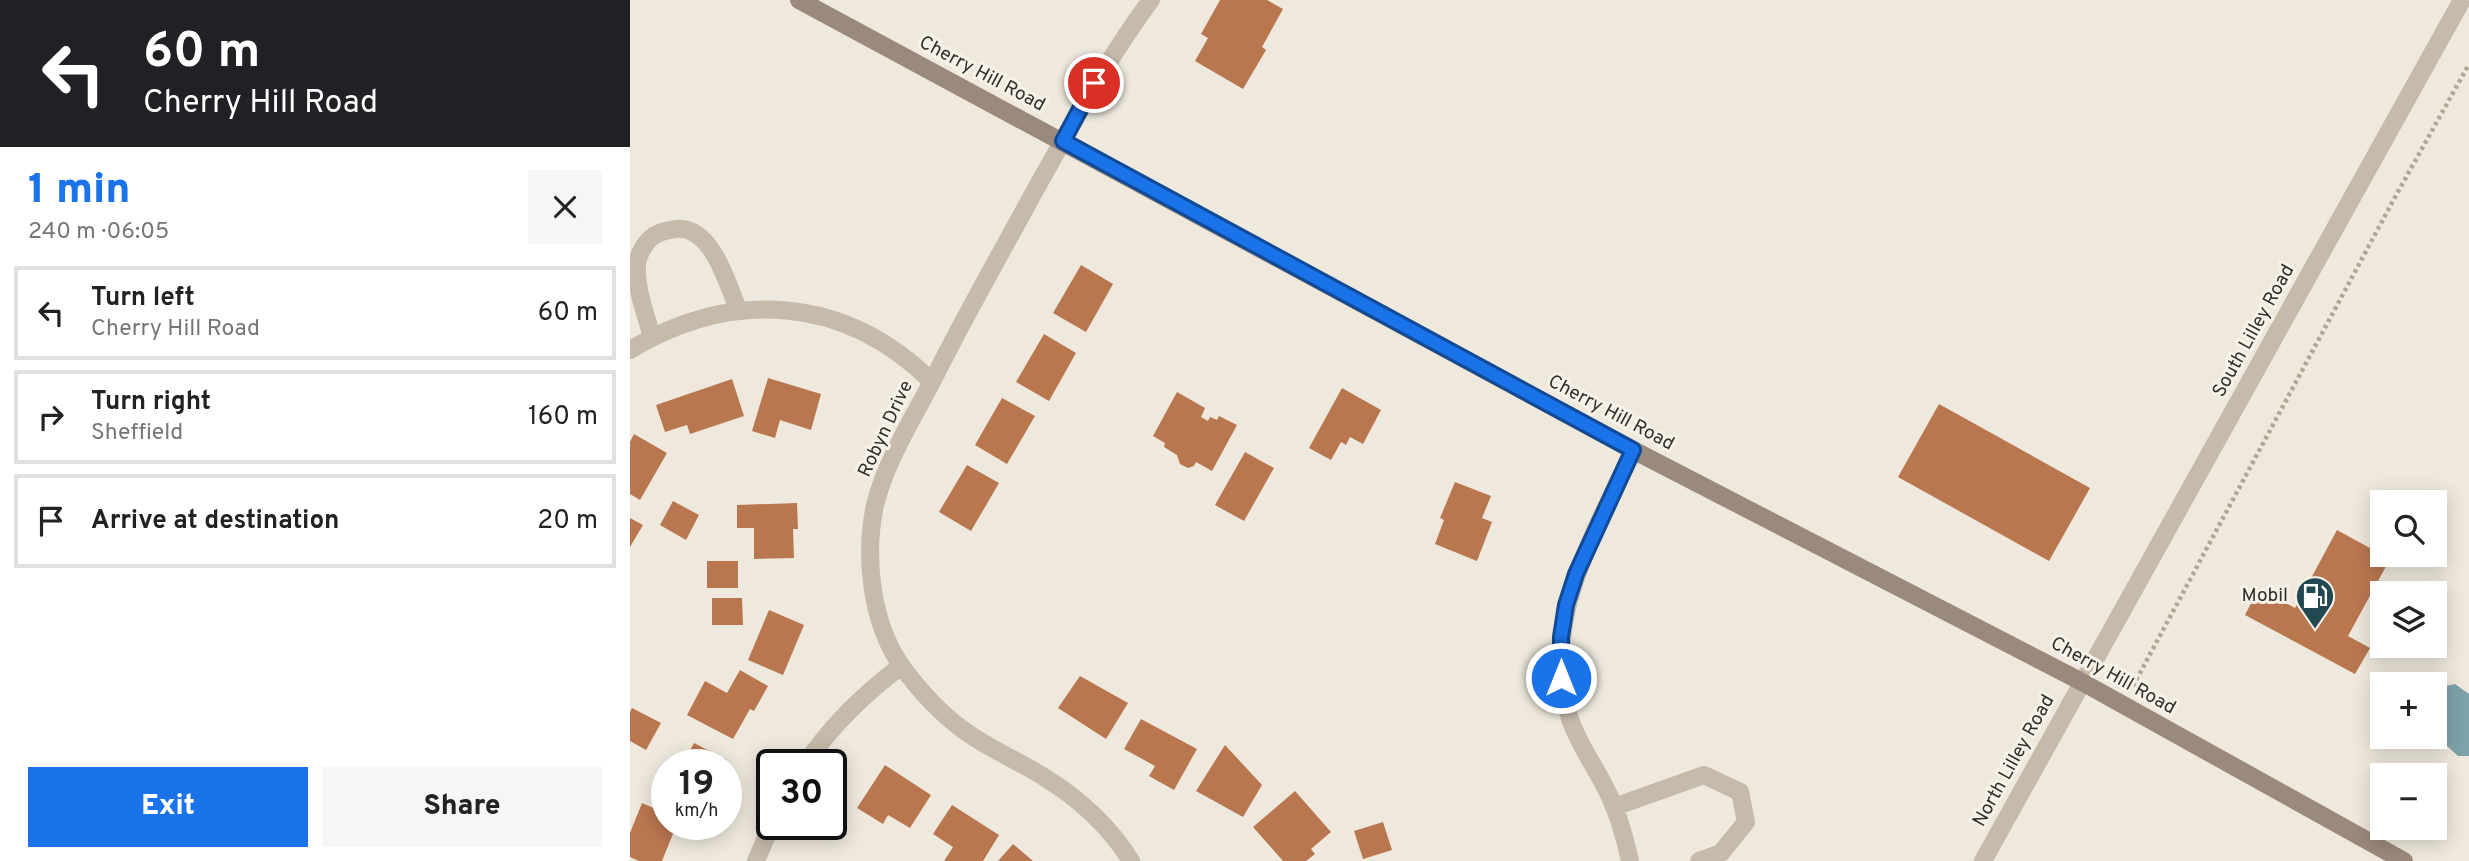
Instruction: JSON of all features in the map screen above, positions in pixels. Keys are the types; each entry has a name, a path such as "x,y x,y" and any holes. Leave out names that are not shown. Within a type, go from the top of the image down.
{"main road":[{"name":"Cherry Hill Road","path":"799,0 1633,450 2082,682 2404,861"}],"street":[{"name":"Robyn Drive","path":"1131,861 1120,844 1085,807 1044,777 961,729 926,696 901,666 886,636 876,606 870,562 876,504 886,473 958,330 1094,83 1152,0"},
{"name":"South Lilley Road","path":"2082,682 2462,0"},
{"path":"652,337 637,266 642,248 653,235 666,230 681,228 698,235 712,248 738,309"},
{"path":"630,350 652,337 712,315 738,309 764,308 811,314 853,328 899,355 932,382"},
{"path":"1630,861 1625,837 1609,795 1583,749 1570,719 1561,678 1561,637 1566,605 1576,574 1633,450"},
{"path":"815,749 852,706 901,666"},
{"name":"North Lilley Road","path":"1983,861 2082,682"},
{"path":"1614,807 1704,775 1740,792 1746,822 1721,853 1699,861"},
{"path":"756,861 765,840"}],"path":[{"path":"2123,705 2469,64"}],"water":[{"path":"2455,684 2469,694 2469,756 2458,756 2447,746 2447,686"}],"building":[{"path":"1220,0 1267,0 1283,9 1262,47 1266,50 1243,89 1195,61 1208,38 1201,34"},
{"path":"1081,265 1113,284 1086,332 1053,313"},
{"path":"1044,334 1076,353 1049,401 1016,382"},
{"path":"768,378 821,394 811,430 780,420 775,438 752,431"},
{"path":"732,379 744,416 690,434 687,425 665,432 656,405"},
{"path":"1342,388 1381,410 1363,444 1350,437 1346,445 1341,442 1331,460 1309,448"},
{"path":"1177,392 1205,408 1201,417 1208,421 1210,417 1217,420 1219,416 1237,425 1212,471 1196,462 1188,468 1180,464 1177,455 1153,436"},
{"path":"1002,398 1035,416 1007,464 975,445"},
{"path":"1939,404 2090,488 2049,561 1898,477"},
{"path":"634,434 667,453 640,500 630,494 630,442"},
{"path":"1245,452 1274,468 1244,521 1215,505"},
{"path":"967,465 999,483 971,531 939,512"},
{"path":"1455,482 1491,496 1482,518 1492,522 1477,561 1435,544 1444,520 1440,518"},
{"path":"673,501 699,515 686,540 660,525"},
{"path":"797,503 798,529 793,529 794,558 754,559 754,528 737,528 737,505"},
{"path":"630,518 643,525 630,547"},
{"path":"2337,530 2370,548 2370,567 2386,567 2378,581 2370,581 2370,596 2348,636 2370,648 2355,674 2245,615 2259,588 2295,608"},
{"path":"707,561 738,561 738,588 707,588"},
{"path":"712,598 742,598 743,625 712,625"},
{"path":"769,610 804,625 783,675 748,660"},
{"path":"740,670 768,686 754,711 750,709 733,739 687,715 705,681 727,693"},
{"path":"1080,676 1128,703 1106,739 1058,708"},
{"path":"632,708 661,723 646,750 630,741"},
{"path":"1141,719 1197,749 1174,790 1149,776 1155,766 1124,749"},
{"path":"694,743 706,749 691,749"},
{"path":"1225,745 1262,785 1243,817 1196,791"},
{"path":"885,765 931,795 910,828 888,815 883,824 857,808"},
{"path":"1295,791 1331,832 1311,849 1315,854 1306,861 1283,861 1253,827"},
{"path":"642,803 651,807 651,840 671,840 662,861 639,861 630,857 630,833"},
{"path":"952,805 999,835 983,861 944,861 953,847 933,834"},
{"path":"1383,822 1392,850 1363,859 1354,831"},
{"path":"1013,844 1033,861 998,861"}],"place":[{"name":"Mobil","path":"2315,630"}],"route":[{"path":"1094,83 1063,141 1633,450 1576,574 1566,605 1561,637 1561,678"}]}
